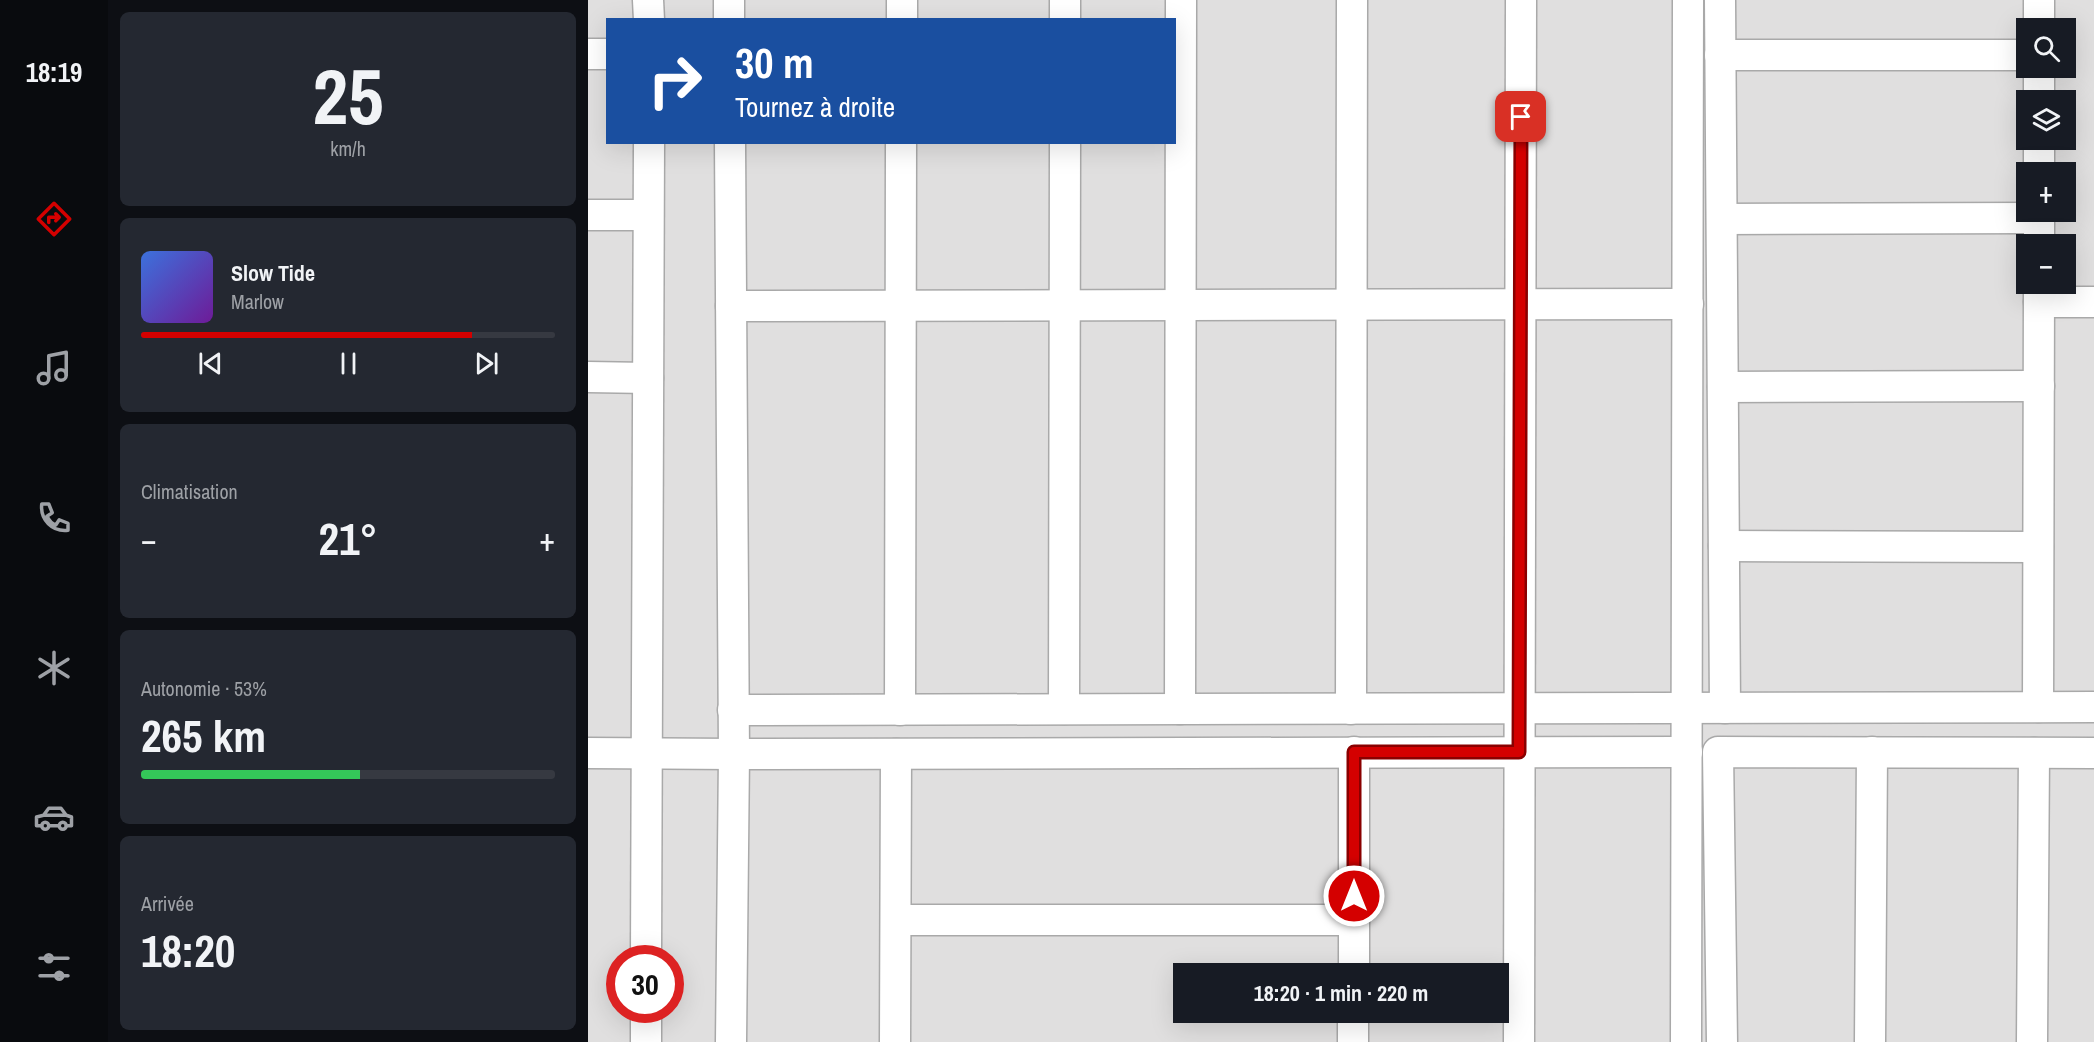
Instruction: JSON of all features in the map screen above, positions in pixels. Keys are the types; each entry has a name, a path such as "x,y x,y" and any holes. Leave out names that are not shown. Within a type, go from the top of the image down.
{"street":[{"path":"648,0 649,18"},
{"path":"729,0 729,18"},
{"path":"902,0 902,18"},
{"path":"1065,0 1065,18"},
{"path":"1180,709 1181,0"},
{"path":"1351,709 1352,0"},
{"path":"1519,1042 1521,0"},
{"path":"1686,1042 1688,0"},
{"path":"1720,0 1725,708"},
{"path":"2039,0 2039,18"},
{"path":"588,54 606,54"},
{"path":"1720,55 2016,55"},
{"path":"646,945 649,144"},
{"path":"730,144 734,710 731,1042"},
{"path":"900,710 902,144"},
{"path":"1064,709 1065,144"},
{"path":"588,214 648,215"},
{"path":"1722,219 2039,225"},
{"path":"2038,707 2039,294"},
{"path":"2045,294 2094,302"},
{"path":"731,306 1688,304"},
{"path":"588,377 648,378"},
{"path":"1723,387 2038,386"},
{"path":"1724,546 2038,547"},
{"path":"734,710 2094,707"},
{"path":"1354,752 1354,963"},
{"path":"588,753 1687,752"},
{"path":"1722,1042 1718,752 2094,753"},
{"path":"1870,1042 1872,752"},
{"path":"895,1042 896,753"},
{"path":"2032,1042 2034,753"},
{"path":"896,920 1354,920"},
{"path":"646,1023 646,1042"},
{"path":"1353,1023 1353,1042"}],"shaded area":[{"path":"588,0 2094,0 2094,1042 588,1042"}],"route":[{"path":"1354,896 1354,752 1519,752 1521,117"}]}
